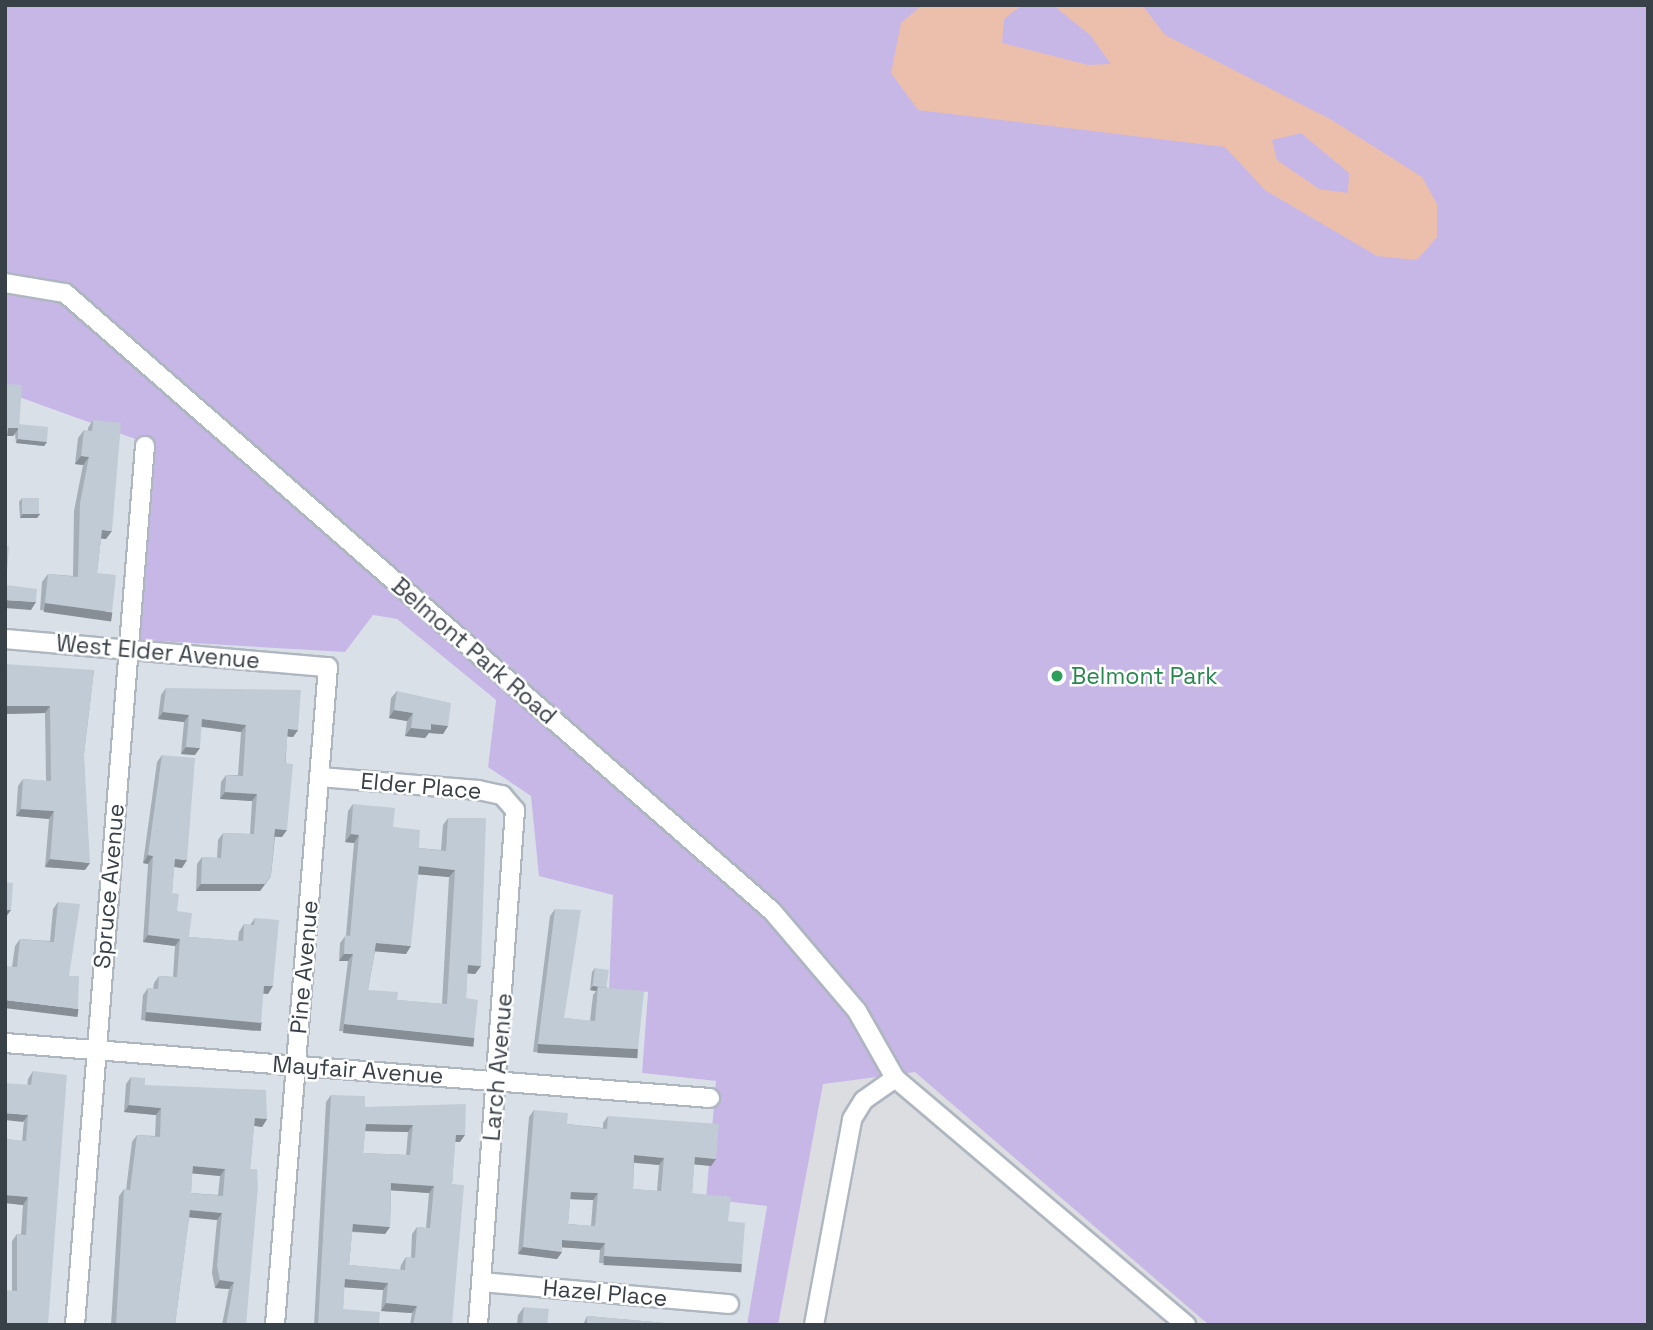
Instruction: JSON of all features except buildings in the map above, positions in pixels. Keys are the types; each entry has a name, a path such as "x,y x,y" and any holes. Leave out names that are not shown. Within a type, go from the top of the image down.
{"street":[{"name":"Belmont Park Road","path":"5,283 65,293 772,911 857,1011 895,1078"},
{"name":"Spruce Avenue","path":"75,1325 145,446"},
{"name":"West Elder Avenue","path":"5,639 311,666"},
{"name":"Pine Avenue","path":"275,1325 328,667 311,666"},
{"name":"Elder Place","path":"320,777 478,790 502,795 515,810"},
{"name":"Larch Avenue","path":"478,1325 515,810"},
{"name":"Mayfair Avenue","path":"5,1043 710,1098"},
{"path":"814,1325 852,1119 875,1089 895,1078 1186,1325"},
{"name":"Hazel Place","path":"482,1282 729,1304"}],"shaded area":[{"name":"Belmont Park","path":"5,5 1648,5 1648,1325 747,1325 767,1206 706,1199 716,1081 642,1073 648,992 609,989 613,895 539,876 531,796 488,767 496,700 397,619 373,615 345,652 139,640 155,458 135,439 5,392"},
{"path":"922,5 1022,5 1004,19 1002,43 1088,65 1111,64 1090,35 1053,5 1142,5 1165,35 1330,119 1422,177 1437,204 1437,237 1417,260 1377,256 1265,190 1225,147 918,110 891,73 901,23","holes":["1301,133 1349,173 1348,193 1319,189 1277,160 1272,140"]},
{"path":"5,392 156,447 373,615 397,619 496,700 488,767 542,773 614,873 610,989 648,992 642,1073 717,1081 707,1199 767,1206 747,1325 5,1325"},
{"path":"915,1072 1209,1325 778,1325 823,1084"}],"place":[{"name":"Belmont Park","path":"1057,676"}]}
